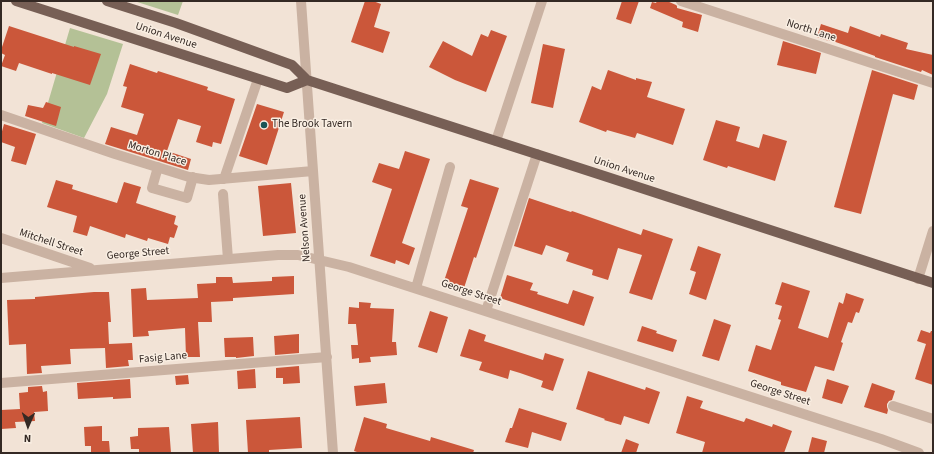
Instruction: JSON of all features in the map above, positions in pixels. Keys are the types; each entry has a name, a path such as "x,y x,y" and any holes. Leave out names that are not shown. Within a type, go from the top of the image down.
{"main road":[{"name":"Union Avenue","path":"16,1 287,88 307,80"},
{"name":"Union Avenue","path":"107,1 176,23 292,65 307,80 933,283"}],"street":[{"name":"Nelson Avenue","path":"301,1 333,453"},
{"path":"496,141 542,1"},
{"name":"North Lane","path":"681,1 933,83"},
{"path":"224,179 258,79"},
{"name":"Morton Place","path":"1,115 115,154 209,180 313,171"},
{"path":"486,311 537,154"},
{"path":"158,167 152,188 187,198 194,177"},
{"path":"416,288 450,167"},
{"path":"223,194 228,259"},
{"path":"918,279 933,231"},
{"name":"Mitchell Street","path":"1,238 94,270"},
{"name":"George Street","path":"1,278 278,255 298,255 319,259 416,288 881,439 919,453"},
{"name":"Fasig Lane","path":"1,383 327,356"},
{"path":"893,406 933,419"}],"green space":[{"path":"134,1 183,1 178,15"},
{"path":"70,28 123,44 107,94 84,138 42,123"}],"building":[{"path":"365,1 373,1 381,4 374,27 390,32 383,53 351,42"},
{"path":"622,1 639,1 631,24 616,19"},
{"path":"657,1 667,1 676,5 677,8 702,15 698,32 682,27 683,22 650,8 652,2 656,3"},
{"path":"821,24 848,33 850,26 880,37 881,34 908,43 906,49 933,55 933,75 922,70 921,72 830,40 817,37"},
{"path":"9,26 101,54 90,85 19,63 16,71 1,66 5,55 1,53 1,50"},
{"path":"491,30 507,36 486,92 455,80 429,67 443,41 472,56 481,34 488,37"},
{"path":"783,41 821,53 816,74 777,65"},
{"path":"543,44 565,49 553,108 531,103"},
{"path":"130,64 157,73 158,71 208,87 207,90 235,99 221,144 213,142 212,147 196,142 201,126 178,119 167,151 191,159 188,170 105,144 111,127 137,135 144,114 121,107 127,87 123,86"},
{"path":"608,70 636,80 636,78 652,82 647,97 685,109 673,145 637,133 635,138 607,130 606,132 579,122 592,86 601,90"},
{"path":"872,70 918,85 914,100 893,94 861,214 834,207"},
{"path":"46,102 61,107 56,126 25,116 28,105 43,108"},
{"name":"The Brook Tavern","path":"257,104 284,112 267,165 239,156"},
{"path":"716,120 740,127 736,141 759,148 763,134 787,141 775,181 728,166 727,168 703,160"},
{"path":"4,124 36,134 26,165 11,161 15,147 1,142"},
{"path":"405,151 430,159 402,243 415,248 409,265 396,260 395,264 370,256 392,189 372,182 379,163 399,169"},
{"path":"470,179 499,188 476,258 474,257 464,288 444,281 468,208 461,206"},
{"path":"56,180 73,185 72,189 117,203 124,182 141,187 136,203 176,216 174,224 178,226 174,238 170,237 168,244 148,238 147,241 126,234 125,238 90,226 87,236 73,232 77,216 47,207"},
{"path":"291,183 296,233 263,236 258,186"},
{"path":"529,198 641,235 643,229 673,239 652,300 629,293 642,255 618,248 608,280 592,275 593,270 566,261 569,253 546,245 542,255 514,246"},
{"path":"698,246 721,254 706,300 689,294 696,272 690,270"},
{"path":"507,275 533,283 530,290 538,292 537,294 568,304 573,290 594,297 584,326 500,298"},
{"path":"294,276 294,294 233,298 233,301 211,302 212,322 198,322 200,357 186,357 185,328 148,331 149,336 133,337 131,289 146,288 147,300 198,298 197,284 216,283 216,277 232,277 233,283 272,281 272,277"},
{"path":"782,282 810,291 798,328 828,338 839,302 843,304 846,293 864,299 859,313 856,312 852,323 848,322 841,342 843,343 834,371 815,366 806,392 781,385 781,382 748,371 756,345 771,350 781,320 778,319 782,306 775,304"},
{"path":"109,292 111,322 108,322 109,344 132,343 133,360 128,360 129,366 106,368 105,348 70,349 71,364 41,366 42,373 27,374 26,344 9,345 7,300 35,299 35,297"},
{"path":"359,302 371,303 370,308 394,309 392,342 396,342 397,355 370,357 371,362 359,363 359,358 352,359 351,345 358,345 356,324 348,324 349,307 359,308"},
{"path":"430,311 448,317 437,353 418,347"},
{"path":"714,319 731,325 719,361 702,356"},
{"path":"642,326 657,331 656,333 677,340 673,352 637,341"},
{"path":"469,329 486,335 484,341 543,360 545,353 564,359 553,391 541,387 543,381 510,370 508,379 479,370 482,362 460,356"},
{"path":"921,330 930,333 933,331 933,385 915,379 926,344 917,341"},
{"path":"299,334 299,353 275,355 274,336"},
{"path":"253,337 254,356 236,358 225,357 224,338"},
{"path":"299,366 300,383 283,384 283,378 276,378 276,368"},
{"path":"255,369 256,388 238,389 237,371"},
{"path":"588,371 645,390 646,387 660,392 649,424 624,416 621,425 576,409"},
{"path":"188,375 189,384 176,385 175,376"},
{"path":"130,379 131,398 113,399 113,397 78,399 77,383"},
{"path":"827,379 849,386 842,404 822,398"},
{"path":"385,383 387,403 356,406 354,386"},
{"path":"872,383 895,391 892,400 887,404 887,414 864,407"},
{"path":"42,386 43,392 47,391 48,411 34,412 35,421 15,422 16,428 1,429 1,410 20,409 19,393 28,392 28,387"},
{"path":"687,396 703,401 700,408 744,422 746,418 772,427 773,424 792,431 784,453 702,453 705,442 676,433"},
{"path":"519,408 567,423 561,441 532,432 528,448 505,442"},
{"path":"300,417 302,448 269,450 269,453 248,453 246,420"},
{"path":"364,417 387,424 386,428 430,441 431,437 474,450 473,453 360,453 354,451"},
{"path":"218,422 219,453 193,453 191,424"},
{"path":"102,426 102,441 109,441 110,453 91,453 91,446 85,446 84,427"},
{"path":"169,427 171,453 139,453 139,449 131,449 130,437 138,436 138,428"},
{"path":"812,437 827,441 824,453 808,453"},
{"path":"626,439 639,444 636,453 621,453"}],"place":[{"name":"The Brook Tavern","path":"264,125"}]}
